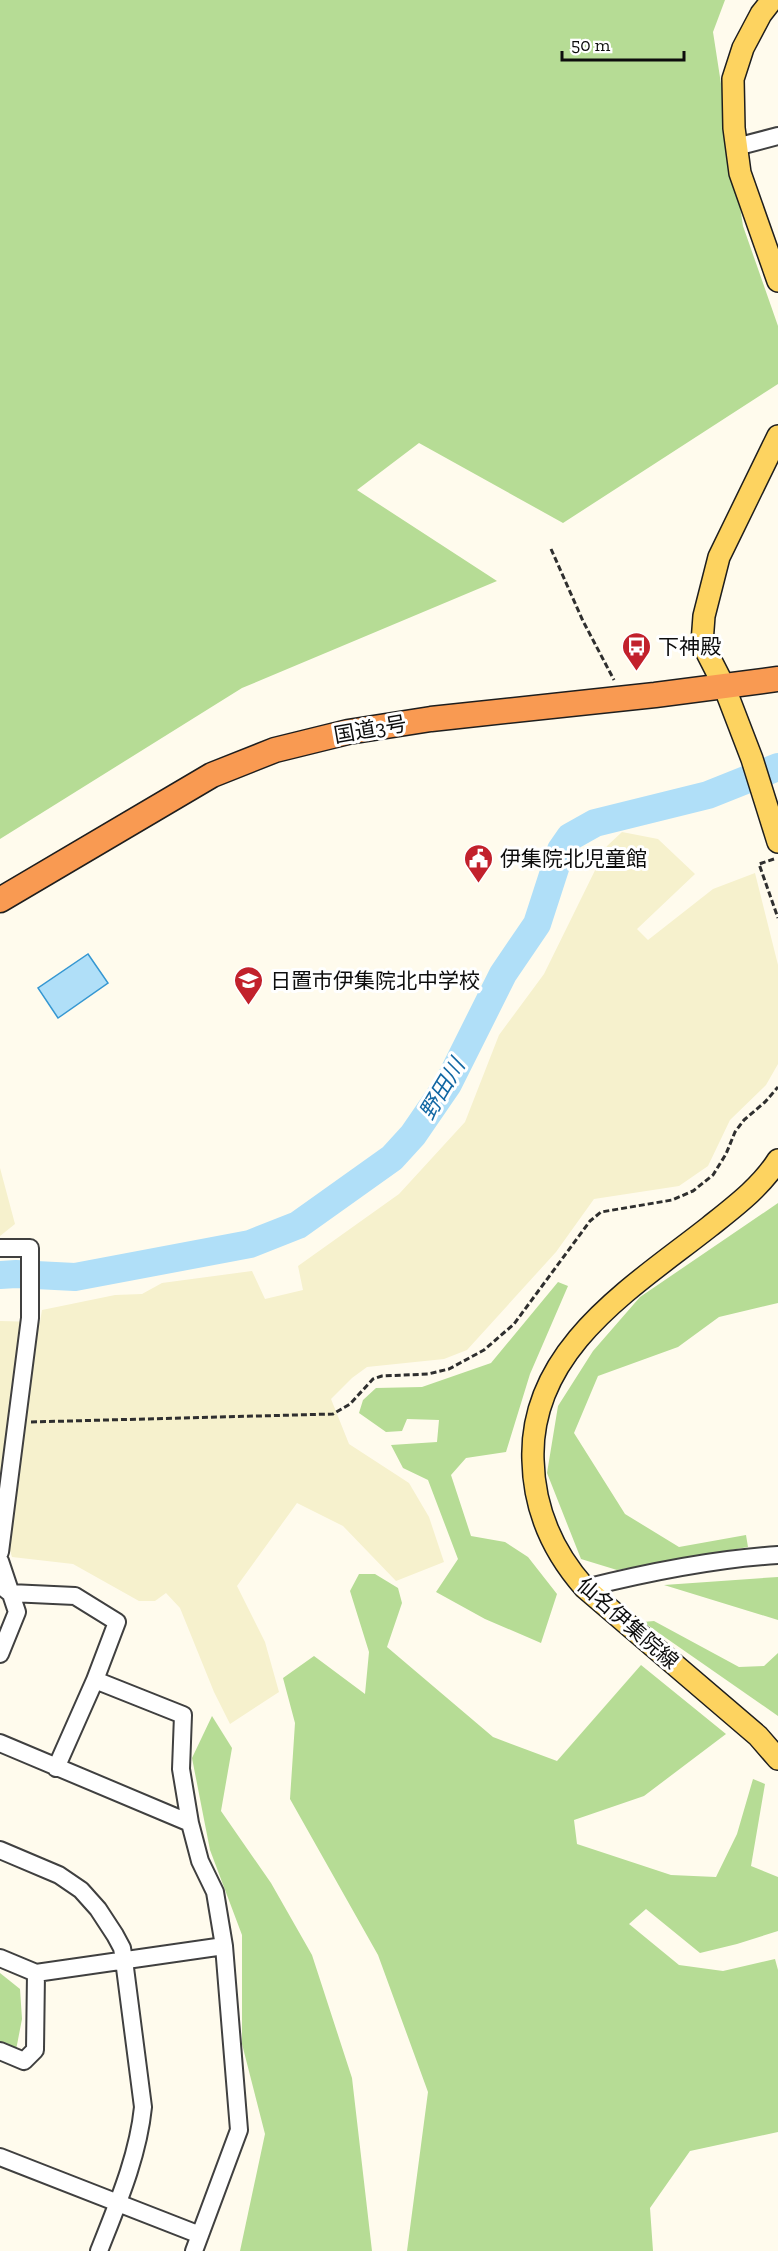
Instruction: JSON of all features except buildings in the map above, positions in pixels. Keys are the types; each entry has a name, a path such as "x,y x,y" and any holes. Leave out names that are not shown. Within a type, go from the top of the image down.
{"highway":[{"name":"国道3号","path":"0,900 212,775 274,750 390,724 778,679"}],"main road":[{"path":"772,0 761,14 743,48 733,79 736,147 740,173 778,281"},
{"path":"778,436 719,557 704,616 702,643 724,686 752,759 778,842"},
{"name":"仙名伊集院線","path":"778,1160 754,1189 604,1310 570,1347 548,1383 537,1418 533,1475 537,1500 556,1548 568,1569 585,1588 758,1736 778,1759"}],"street":[{"path":"736,147 778,136"},
{"path":"0,1248 30,1248 30,1318 0,1552"},
{"path":"585,1588 669,1569 737,1557 778,1555"},
{"path":"0,1561 5,1589 17,1611 0,1654"},
{"path":"5,1589 52,1597 75,1596 117,1622 95,1680 56,1768"},
{"path":"0,2157 118,2203 197,2243 239,2130 224,1946 215,1892 200,1861 190,1823 181,1769 183,1715 95,1680"},
{"path":"0,1743 190,1823"},
{"path":"0,1850 59,1875 81,1890 98,1909 122,1948 142,2107 141,2131 118,2203 99,2251"},
{"path":"0,1958 36,1973 224,1946"},
{"path":"0,2051 24,2061 35,2050 36,1973"}],"path":[{"path":"551,549 583,621 622,698"},
{"path":"778,857 759,864 778,918"},
{"path":"16,1422 333,1414 350,1404 373,1379 382,1376 428,1374 449,1369 484,1350 514,1324 590,1221 602,1212 672,1200 693,1191 713,1175 740,1126 778,1087"}],"shaded area":[{"path":"622,832 658,839 695,874 637,929 648,940 713,889 755,873 778,965 778,1064 766,1085 730,1120 708,1166 679,1186 594,1199 556,1252 467,1350 444,1359 367,1367 331,1399 349,1444 409,1483 429,1517 444,1562 396,1581 343,1526 297,1503 237,1586 265,1642 279,1692 230,1724 214,1692 180,1608 166,1593 155,1601 139,1601 73,1564 12,1557 0,1518 0,1321 40,1322 42,1310 115,1295 142,1294 162,1283 252,1271 265,1299 303,1290 298,1266 399,1194 465,1122 499,1035 544,974 607,846"},
{"path":"0,1168 15,1224 0,1236"}],"green space":[{"path":"0,0 725,0 713,32 743,226 778,326 778,384 563,523 419,443 357,490 497,581 242,688 0,839"},
{"path":"778,1203 778,1303 719,1317 678,1347 598,1376 574,1433 625,1514 679,1547 746,1535 748,1547 617,1570 581,1559 547,1473 558,1406 593,1351 640,1297"},
{"path":"558,1282 568,1286 530,1374 506,1452 466,1458 451,1475 471,1536 505,1542 528,1557 557,1594 541,1643 485,1619 436,1592 458,1559 428,1480 403,1468 391,1445 437,1442 439,1420 407,1419 402,1431 386,1432 359,1413 363,1400 376,1388 422,1387 491,1363"},
{"path":"359,1574 375,1574 398,1588 402,1603 387,1647 493,1737 557,1761 641,1665 726,1734 644,1796 574,1820 577,1844 671,1875 716,1877 737,1834 753,1779 765,1784 751,1866 778,1877 778,1931 700,1953 646,1909 629,1924 679,1965 723,1971 775,1959 778,1970 778,2132 690,2151 650,2208 653,2251 407,2251 428,2092 378,1955 290,1799 295,1723 283,1678 314,1656 365,1694 369,1652 350,1591"},
{"path":"778,1577 778,1620 664,1585"},
{"path":"654,1621 739,1667 764,1666 778,1653 778,1716 643,1622"},
{"path":"212,1716 232,1748 221,1811 271,1883 312,1955 352,2078 372,2251 240,2251 265,2134 242,2044 242,1935 210,1850 192,1758"},
{"path":"0,1973 20,1989 22,2019 16,2050 0,2044"}],"water":[{"path":"88,954 108,983 58,1018 38,988"}],"waterway":[{"name":"野田川","path":"0,1275 75,1277 250,1244 298,1225 392,1158 413,1135 448,1084 503,974 537,924 561,850 570,837 595,823 708,795 778,767"}],"place":[{"name":"下神殿","path":"637,672"},
{"name":"伊集院北児童館","path":"479,884"},
{"name":"日置市伊集院北中学校","path":"249,1006"}]}
